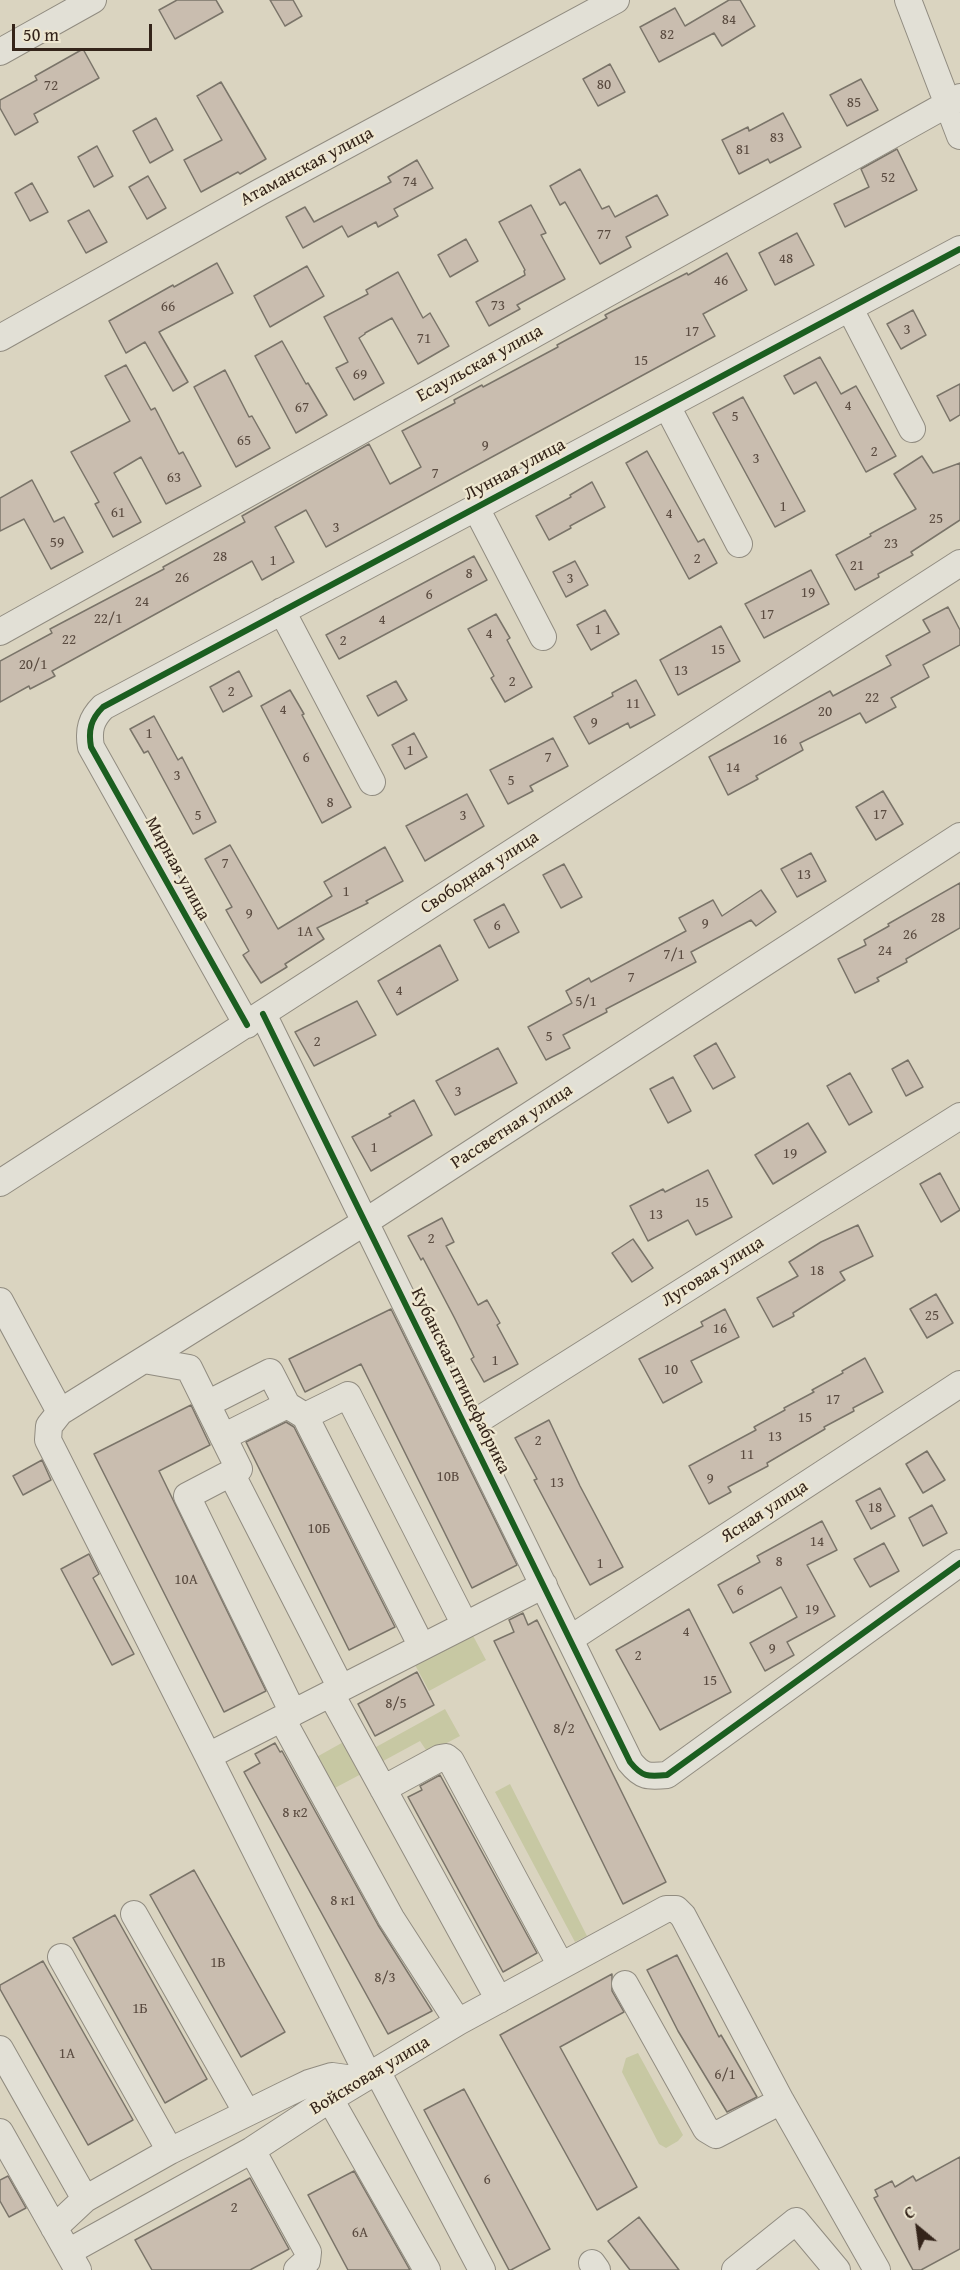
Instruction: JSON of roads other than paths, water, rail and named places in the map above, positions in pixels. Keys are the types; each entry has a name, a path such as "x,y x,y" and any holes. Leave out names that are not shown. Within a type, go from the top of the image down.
{"street":[{"name":"Атаманская улица","path":"0,338 260,192 616,0"},
{"path":"908,0 953,100 960,136"},
{"path":"0,52 84,2"},
{"name":"Есаульская улица","path":"0,632 953,100"},
{"name":"Лунная улица","path":"91,724 94,716 103,707 960,249"},
{"path":"850,309 912,429"},
{"path":"666,406 739,544"},
{"path":"476,508 543,637"},
{"name":"Свободная улица","path":"0,1183 960,563"},
{"path":"282,611 372,782"},
{"name":"Мирная улица","path":"91,724 89,737 92,747 255,1020"},
{"name":"Рассветная улица","path":"60,1412 365,1222 960,837"},
{"name":"Кубанская птицефабрика","path":"255,1020 365,1222 630,1761 639,1773 653,1777 667,1775 960,1563"},
{"name":"Луговая улица","path":"466,1428 960,1116"},
{"path":"0,1301 60,1412 49,1426 48,1440 369,2076 482,2270"},
{"path":"144,1360 189,1368 239,1469 187,1496 287,1716 391,1918 459,2022"},
{"path":"207,1404 270,1372 296,1410 422,1647"},
{"name":"Ясная улица","path":"570,1639 960,1384"},
{"path":"223,1437 296,1410 348,1395 465,1625"},
{"path":"231,1473 383,1789 499,2000"},
{"path":"208,1756 544,1585"},
{"path":"383,1789 440,1758 446,1757 451,1761 561,1966"},
{"name":"Войсковая улица","path":"73,2261 330,2099 459,2022 666,1909 676,1909 683,1916 781,2101"},
{"path":"134,1914 247,2113"},
{"path":"61,1957 170,2151"},
{"path":"625,1984 706,2129 716,2135 781,2101 877,2270"},
{"path":"0,2049 86,2199"},
{"path":"54,2228 86,2199 170,2151 288,2093 332,2076 369,2076"},
{"path":"288,2093 298,2102 300,2119"},
{"path":"330,2099 427,2270"},
{"path":"0,2132 73,2261"},
{"path":"252,2150 308,2252 308,2261 297,2270"},
{"path":"735,2270 796,2222 837,2270"}]}
